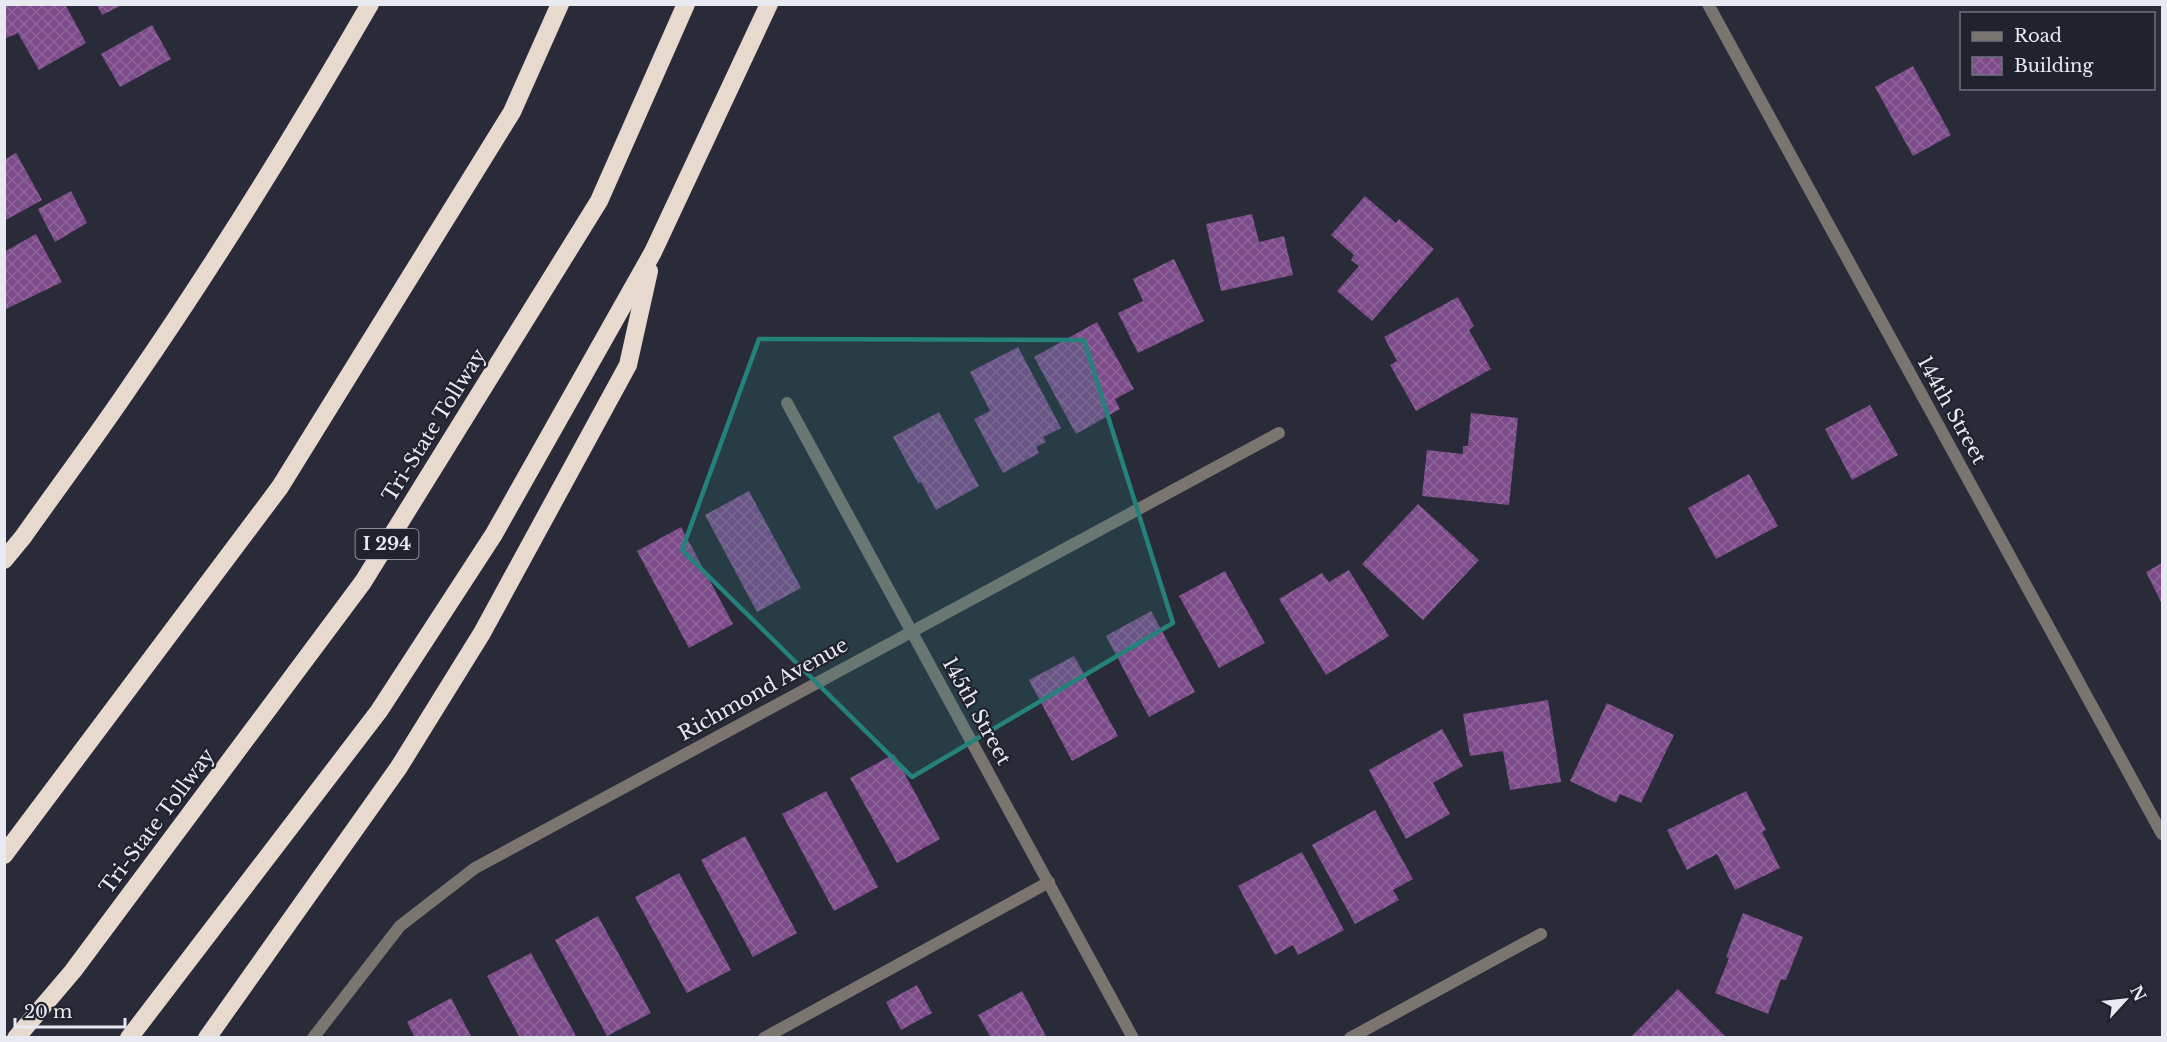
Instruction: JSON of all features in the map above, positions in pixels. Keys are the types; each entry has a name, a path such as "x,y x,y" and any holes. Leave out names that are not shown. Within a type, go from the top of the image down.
{"highway":[{"path":"4,560 132,385 232,230 370,4"},
{"path":"4,855 280,487 512,112 560,4"},
{"name":"Tri-State Tollway","path":"16,1038 73,970 363,582 599,201 686,4"},
{"path":"129,1038 379,711 494,534 653,252 769,4"},
{"path":"207,1038 399,767 482,633 628,365 653,252"}],"street":[{"name":"144th Street","path":"1708,4 2163,834"},
{"name":"145th Street","path":"787,403 1133,1038"},
{"name":"Richmond Avenue","path":"313,1038 400,926 475,868 911,630 1279,433"},
{"path":"764,1038 1048,882"},
{"path":"1350,1038 1541,934"}],"highlighted area":[{"path":"759,339 1084,340 1173,623 912,777 682,550"}],"building":[{"path":"4,4 65,4 86,43 39,70 18,33 4,39"},
{"path":"97,5 122,5 102,15"},
{"path":"152,25 171,59 120,87 101,54"},
{"path":"1913,66 1951,135 1913,156 1875,87"},
{"path":"16,153 42,200 4,221 4,160"},
{"path":"71,191 87,223 55,242 38,209"},
{"path":"1365,196 1396,223 1399,219 1434,249 1372,321 1337,291 1359,266 1351,260 1354,255 1331,235"},
{"path":"1252,214 1259,242 1284,236 1293,275 1221,291 1206,224"},
{"path":"36,234 62,282 4,310 4,252"},
{"path":"1174,259 1204,321 1138,353 1118,313 1143,301 1133,279"},
{"path":"1458,297 1474,326 1469,330 1491,369 1416,411 1390,365 1397,361 1384,337"},
{"path":"1097,322 1134,389 1115,399 1120,409 1076,434 1034,357"},
{"path":"1018,347 1061,428 1043,437 1046,442 1036,447 1039,453 1003,473 974,419 990,411 970,372"},
{"path":"1870,405 1898,455 1852,480 1825,429"},
{"path":"939,412 979,486 936,510 921,482 918,483 893,437"},
{"path":"1471,413 1518,418 1509,505 1422,496 1427,450 1463,454 1463,446 1468,446"},
{"path":"1749,474 1778,526 1716,559 1688,508"},
{"path":"749,491 801,588 757,612 705,515"},
{"path":"1418,504 1479,560 1423,620 1362,564"},
{"path":"681,527 733,624 689,648 637,551"},
{"path":"2162,563 2162,604 2146,572"},
{"path":"1349,570 1389,636 1326,675 1279,599 1322,573 1329,582"},
{"path":"1225,571 1265,643 1219,668 1179,596"},
{"path":"1151,611 1195,692 1149,717 1106,636"},
{"path":"1074,656 1118,736 1072,761 1029,680"},
{"path":"1548,700 1561,782 1510,790 1503,751 1470,756 1463,714"},
{"path":"1607,703 1674,735 1641,803 1620,794 1616,803 1570,781"},
{"path":"1442,729 1463,766 1433,783 1450,814 1406,839 1369,770"},
{"path":"894,754 940,839 897,863 850,778"},
{"path":"826,791 878,887 834,911 782,814"},
{"path":"1746,791 1766,830 1762,832 1780,868 1735,890 1717,854 1687,870 1667,830"},
{"path":"1375,810 1413,879 1393,890 1399,900 1355,924 1312,845"},
{"path":"745,836 797,933 753,957 701,860"},
{"path":"1302,852 1344,930 1298,955 1293,945 1275,955 1238,886"},
{"path":"679,873 731,970 687,993 635,897"},
{"path":"1743,913 1803,937 1786,980 1781,979 1768,1014 1715,993"},
{"path":"598,916 651,1013 607,1036 555,940"},
{"path":"531,953 577,1038 520,1038 487,976"},
{"path":"917,985 932,1013 901,1030 886,1002"},
{"path":"1678,989 1727,1038 1630,1038"},
{"path":"1022,991 1047,1038 991,1038 978,1015"},
{"path":"451,998 472,1038 415,1038 407,1022"}]}
